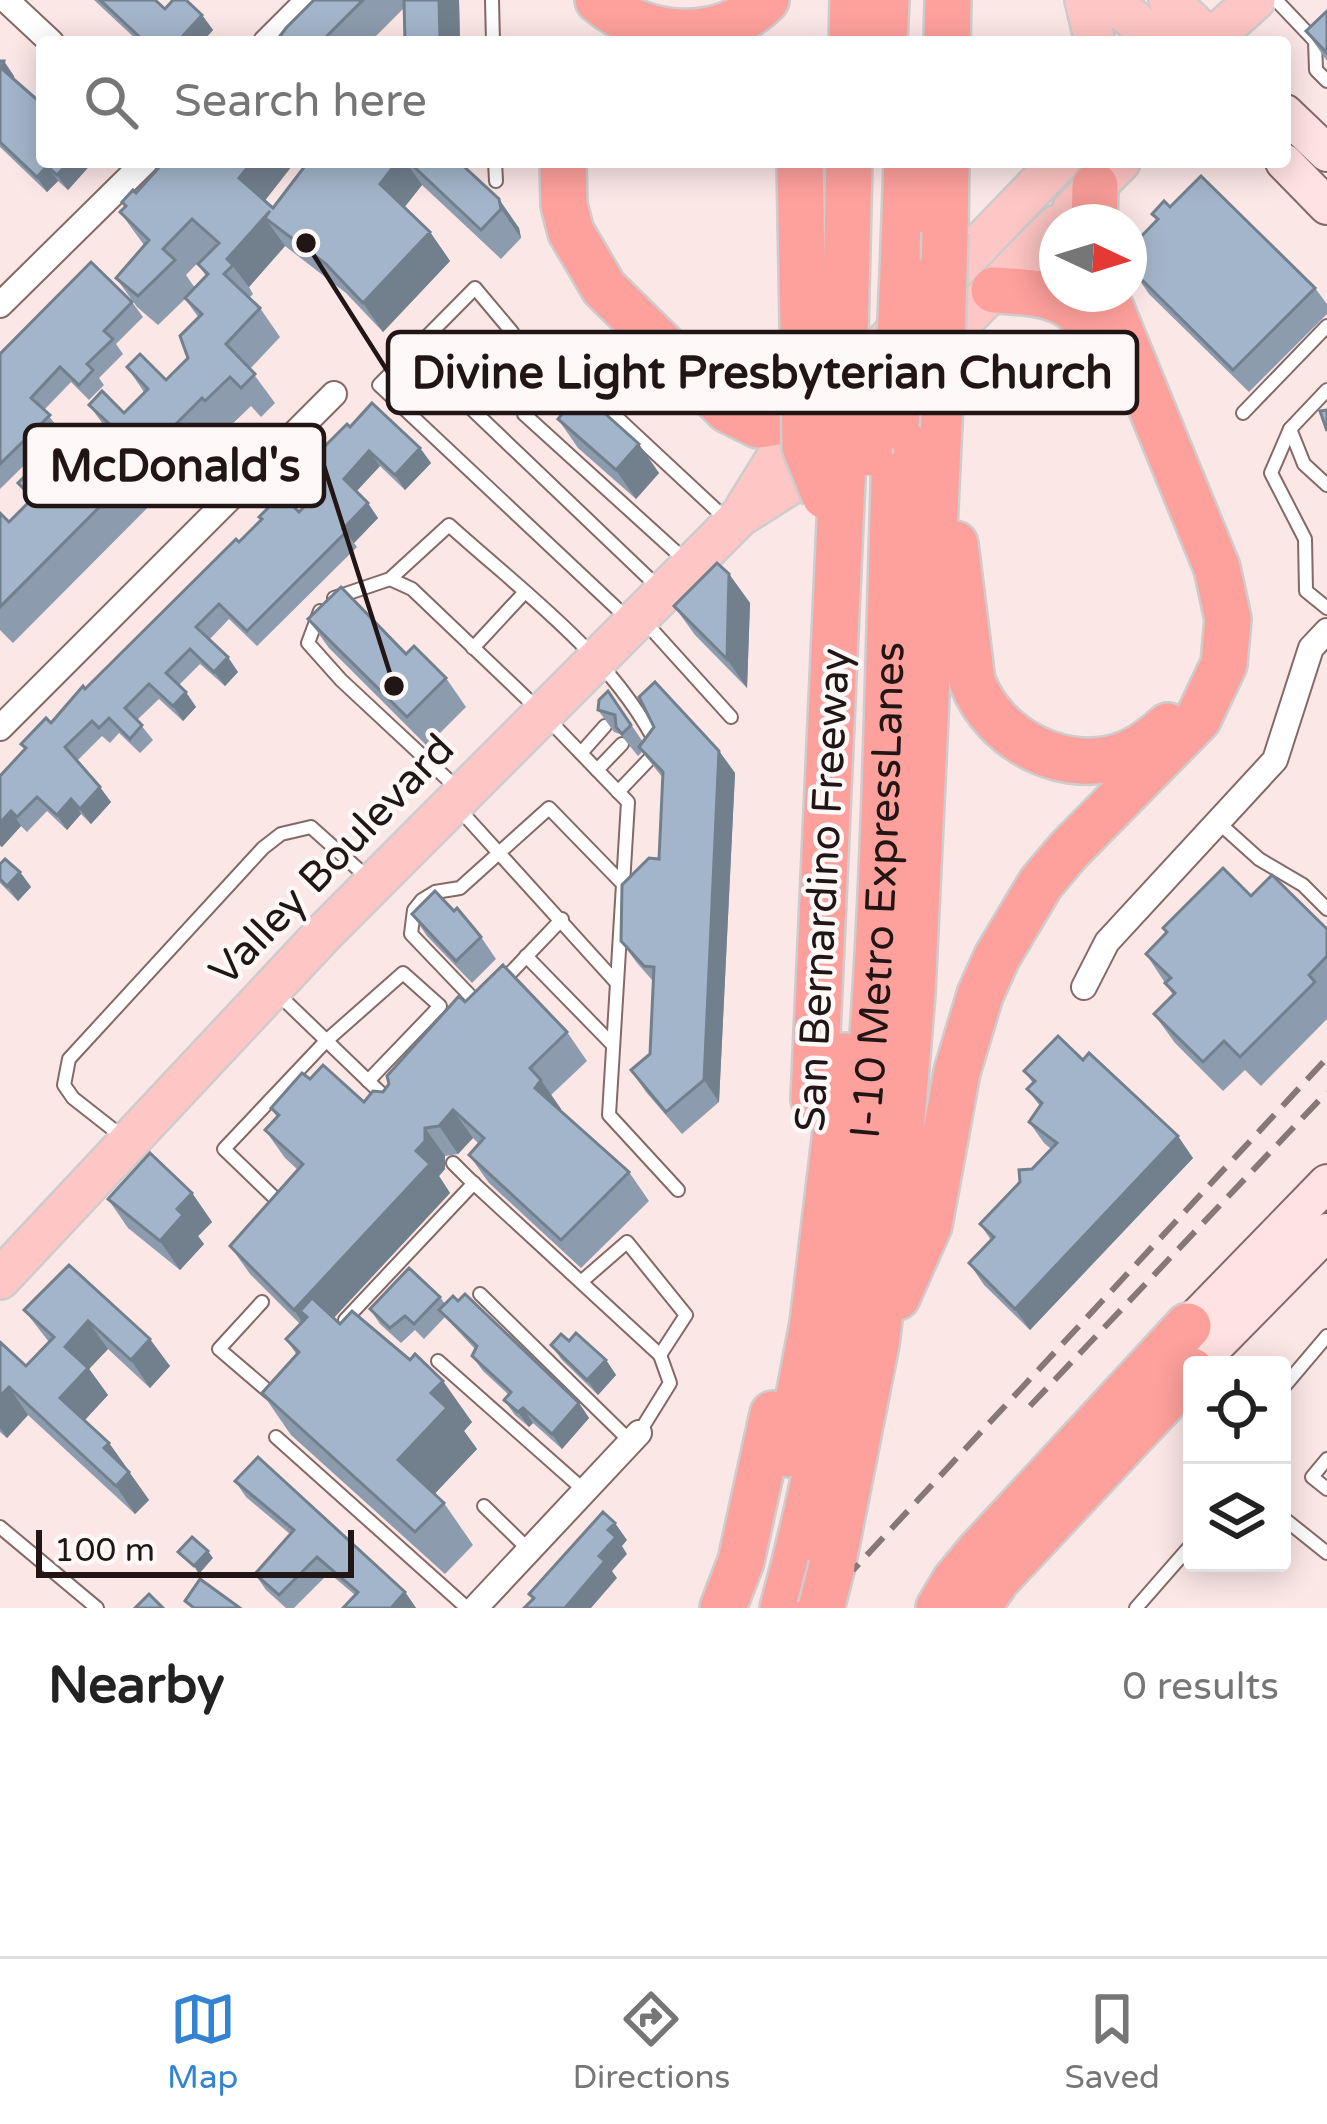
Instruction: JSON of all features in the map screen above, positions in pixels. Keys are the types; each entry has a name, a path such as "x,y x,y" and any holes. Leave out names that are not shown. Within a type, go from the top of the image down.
{"highway":[{"path":"598,0 644,27 688,33 738,20 766,0"},
{"path":"852,36 853,0"},
{"path":"884,36 886,0"},
{"path":"911,36 912,0"},
{"path":"947,36 948,0"},
{"path":"563,168 564,205 571,232 604,288 728,410 758,425 808,395"},
{"path":"800,168 808,395 805,447 854,474"},
{"name":"San Bernardino Freeway","path":"722,1608 741,1561 788,1342 811,1155 854,474 874,304 850,168"},
{"name":"I-10 Metro ExpressLanes","path":"794,1598 783,1480 813,1323 845,1051 854,474 874,304 879,168"},
{"name":"I-10 Metro ExpressLanes","path":"874,304 906,168"},
{"path":"876,1344 899,1156 911,993 940,451 946,168"},
{"path":"940,451 972,681 992,718 1039,752 1068,760 1127,754 1167,728 1201,676 1207,620 1201,591 1166,499 1113,369 1082,313 1059,296 994,290"},
{"path":"794,1598 876,1344 929,1225 957,1072 997,957 1041,883 1198,719 1224,664 1228,620 1217,568 1112,312"},
{"path":"939,1608 979,1552 1202,1353"},
{"path":"977,1608 997,1579 1202,1353"}],"main road":[{"path":"1085,0 1094,36"},
{"path":"1111,0 1152,36"},
{"path":"1168,0 1205,36"},
{"path":"1215,36 1255,0"},
{"name":"Valley Boulevard","path":"736,521 780,452 808,395 1092,183"},
{"name":"Valley Boulevard","path":"0,1279 272,988 736,521 813,470 1039,244"}],"street":[{"path":"6,0 45,36"},
{"path":"272,36 308,0"},
{"path":"1291,119 1327,153"},
{"path":"0,305 139,168"},
{"path":"1289,168 1327,206"},
{"path":"0,728 334,394"},
{"path":"1084,987 1107,941 1276,760 1312,648 1327,631"},
{"path":"1202,1353 1327,1183"},
{"path":"1202,1353 1327,1232"},
{"path":"471,1608 635,1437"}],"lane":[{"path":"492,0 493,36"},
{"path":"1276,0 1315,41 1316,70 1327,81"},
{"path":"1315,41 1327,31"},
{"path":"495,168 496,181"},
{"path":"475,288 512,332 457,395 657,600 379,385 475,288"},
{"path":"1243,413 1327,326"},
{"path":"731,717 657,600 524,414 566,370 736,521"},
{"path":"1327,390 1291,429 1271,473 1305,538 1306,590 1327,608"},
{"path":"1291,429 1304,464 1327,485"},
{"path":"615,981 500,853 458,798 308,643 324,604 348,591 390,579 449,525 598,659 625,706 659,749 618,792"},
{"path":"390,579 412,589 628,802 609,1114 678,1190"},
{"path":"473,648 524,593"},
{"path":"581,753 605,727"},
{"path":"597,770 622,744"},
{"path":"562,919 479,1006 411,934 414,910 422,900 435,892 460,888 549,808 622,883"},
{"path":"1219,823 1259,859 1303,885 1327,909"},
{"path":"128,1142 73,1098 64,1085 69,1059 263,848 281,834 311,827 374,883"},
{"path":"526,956 612,1044"},
{"path":"284,1207 224,1149 326,1041 403,973 440,1006 368,1081"},
{"path":"272,988 398,1111"},
{"path":"453,1163 660,1355 670,1383 635,1437 481,1294"},
{"path":"335,1331 474,1183"},
{"path":"581,1282 627,1242 686,1315 660,1355"},
{"path":"262,1302 219,1349 274,1396 289,1380"},
{"path":"1291,1378 1327,1336"},
{"path":"438,1360 585,1491"},
{"path":"276,1437 471,1608"},
{"path":"1327,1459 1312,1477 1327,1489"},
{"path":"484,1506 529,1550"},
{"path":"1291,1523 1327,1553"},
{"path":"0,1527 97,1608"},
{"path":"1136,1608 1183,1554"}],"building":[{"path":"100,0 155,0 165,9 173,0 186,0 202,15 183,36 139,36"},
{"path":"314,0 363,0 327,36 280,36"},
{"path":"404,0 439,0 440,36 405,36"},
{"path":"1327,11 1327,53 1306,31"},
{"path":"0,61 4,61 2,69 36,99 36,168 45,168 37,177 0,142"},
{"path":"159,168 247,168 239,178 273,208 303,168 392,168 380,184 430,232 363,303 326,264 265,218 270,211 227,259 233,265 224,274 260,308 226,344 255,374 241,388 230,377 205,401 202,398 0,607 0,513 9,522 33,498 18,483 32,469 43,480 67,456 52,442 65,428 92,454 116,430 89,405 102,391 124,413 148,389 127,367 140,354 166,380 188,358 180,336 202,314 185,298 208,274 198,264 219,243 192,219 163,249 175,260 138,296 116,278 149,240 120,212 126,206 122,202 133,190 136,193"},
{"path":"415,168 465,168 499,199 501,209 481,230"},
{"path":"1201,176 1315,288 1233,370 1147,285 1147,230 1158,219 1152,214 1164,201 1170,207"},
{"path":"91,262 132,302 104,331 113,339 87,364 93,370 79,385 60,367 31,398 50,415 0,464 0,354"},
{"path":"581,392 639,444 616,470 558,419"},
{"path":"372,403 420,448 395,475 369,451 344,479 368,503 343,529 346,532 247,631 219,604 196,627 228,657 214,672 190,649 166,673 186,692 173,706 149,684 125,708 142,725 130,739 109,718 99,728 92,721 65,747 100,787 80,809 71,799 57,815 37,797 17,817 11,811 0,823 0,776 26,748 21,744 46,718 51,723 83,686 85,689 236,539 239,542 275,501 278,504 284,497 299,512 323,487 303,468"},
{"path":"717,563 729,574 727,659 674,606"},
{"path":"341,587 406,654 414,646 446,678 407,717 308,619"},
{"path":"655,682 719,751 704,1080 666,1112 631,1070 650,1054 654,967 644,966 621,941 622,885 649,858 659,859 663,772 639,747 654,727 639,697"},
{"path":"608,691 631,725 622,734 615,715 598,710 599,700"},
{"path":"5,859 20,872 7,886 0,879 0,864"},
{"path":"1223,868 1251,896 1272,875 1327,929 1327,956 1309,975 1315,982 1240,1057 1224,1041 1203,1062 1154,1014 1175,993 1165,983 1171,978 1146,954 1167,932 1163,928"},
{"path":"435,891 481,937 456,961 412,914"},
{"path":"503,965 567,1032 530,1068 541,1080 535,1088 629,1172 561,1240 469,1155 484,1138 453,1110 439,1126 425,1128 425,1141 416,1151 430,1164 294,1310 230,1246 303,1164 265,1130 279,1115 271,1108 302,1073 310,1079 323,1065 364,1102 373,1091 383,1092 389,1084 387,1076 459,996 465,1002"},
{"path":"1058,1036 1083,1060 1089,1053 1178,1136 1015,1309 969,1263 994,1237 980,1224 1020,1182 1019,1170 1032,1169 1057,1143 1029,1122 1042,1103 1027,1089 1035,1081 1024,1071"},
{"path":"150,1153 192,1193 177,1209 183,1215 160,1241 108,1199"},
{"path":"69,1265 150,1339 131,1360 88,1321 65,1347 88,1368 60,1398 109,1443 104,1448 129,1472 116,1486 9,1387 0,1396 0,1342 26,1366 54,1337 24,1310"},
{"path":"409,1268 440,1297 414,1324 405,1316 390,1328 370,1309"},
{"path":"465,1294 579,1403 552,1434 523,1408 518,1412 504,1400 511,1392 472,1356 477,1346 439,1310 453,1296 458,1301"},
{"path":"312,1298 340,1324 352,1311 410,1360 415,1354 443,1381 431,1393 447,1408 398,1460 444,1503 415,1532 262,1393 299,1352 286,1339 307,1317 300,1311"},
{"path":"576,1333 606,1360 587,1380 551,1345 561,1334 569,1341"},
{"path":"258,1457 405,1592 391,1608 343,1608 358,1592 317,1557 279,1595 255,1574 294,1530 235,1481"},
{"path":"603,1512 615,1523 608,1530 616,1537 599,1556 605,1561 565,1608 524,1608 534,1598 529,1594"},
{"path":"192,1537 208,1551 194,1566 178,1552"},
{"path":"200,1579 240,1608 194,1608 185,1601"},
{"path":"149,1594 163,1608 135,1608"}],"railway":[{"path":"818,1608 1327,1058"},
{"path":"1030,1406 1327,1092"}],"place":[{"name":"Divine Light Presbyterian Church","path":"306,243"},
{"name":"McDonald's","path":"394,686"}]}
